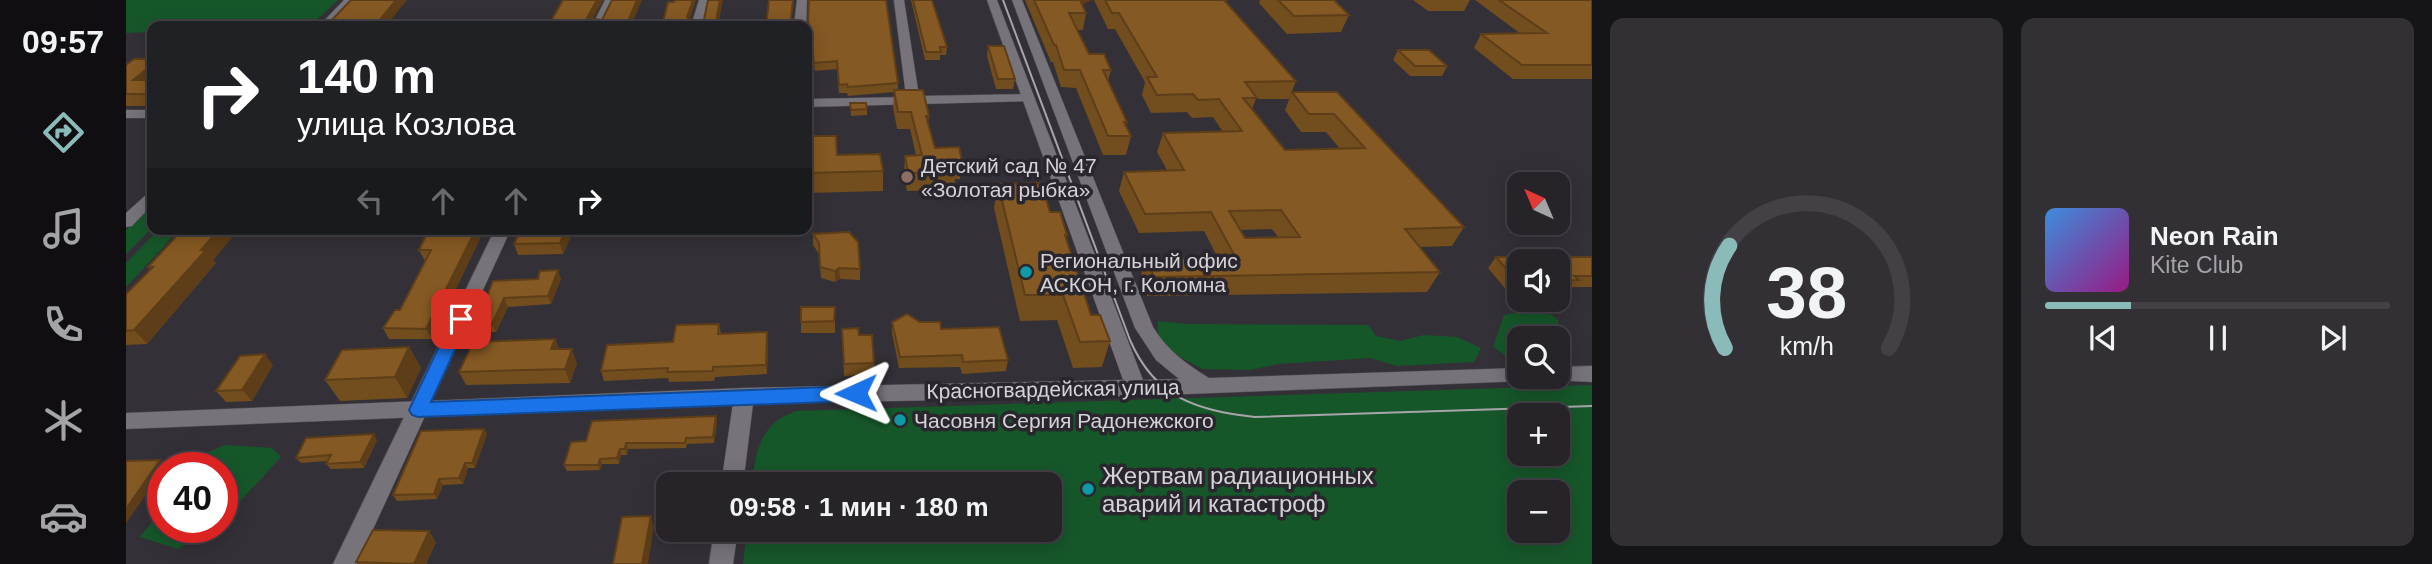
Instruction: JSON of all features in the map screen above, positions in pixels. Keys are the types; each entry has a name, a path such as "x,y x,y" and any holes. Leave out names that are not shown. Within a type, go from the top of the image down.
{"street":[{"path":"330,21 350,0"},
{"path":"600,21 610,0"},
{"path":"698,21 704,0"},
{"path":"800,21 802,0"},
{"path":"899,0 913,101"},
{"path":"992,0 1136,388"},
{"path":"1017,0 1144,328 1157,351 1171,364 1205,386"},
{"path":"812,103 1028,98"},
{"path":"126,114 147,114"},
{"path":"128,219 147,202"},
{"path":"345,564 500,235"},
{"path":"1570,375 1592,374"},
{"name":"Красногвардейская улица","path":"126,421 744,396 1507,376"},
{"path":"734,472 744,396"},
{"path":"721,564 724,542"}],"green space":[{"path":"126,0 338,0 315,21 147,21 147,32 126,33"},
{"path":"147,209 147,233 126,254 126,230"},
{"path":"153,235 174,235 126,287 126,263"},
{"path":"1533,312 1552,315 1559,321 1557,326 1507,326 1507,357 1493,347 1504,315"},
{"path":"1158,321 1189,324 1368,325 1376,336 1400,341 1424,335 1457,337 1481,348 1474,362 1397,366 1370,358 1278,364 1250,370 1202,369 1168,350 1158,335"},
{"path":"1592,385 1592,564 743,564 746,542 1062,542 1062,472 754,472 762,440 767,431 784,416 796,411 1507,388 1570,389 1570,386"},
{"path":"225,445 272,448 281,457 238,504 238,452 209,452"},
{"path":"147,528 147,539 140,537"},
{"path":"159,543 188,543 178,549"}],"building":[{"path":"351,0 396,0 379,21 331,21"},
{"path":"563,0 597,0 587,18 602,20 612,0 637,0 628,21 551,21"},
{"path":"693,0 687,17 690,20 704,20 708,0 720,0 716,21 663,21 668,2"},
{"path":"769,0 793,0 791,18 795,21 767,21"},
{"path":"809,0 886,0 898,83 848,87 847,84 839,85 837,61 814,63 812,21 808,20"},
{"path":"913,0 932,0 947,47 940,47 941,52 926,52"},
{"path":"1034,0 1080,0 1086,13 1069,13 1089,54 1104,54 1111,70 1103,70 1131,136 1108,136 1080,70 1064,70 1056,45"},
{"path":"1105,0 1224,0 1296,81 1245,82 1257,98 1243,98 1285,150 1365,148 1334,114 1309,114 1292,92 1337,92 1464,227 1405,229 1440,272 1154,277 1146,259 1236,258 1211,212 1145,214 1124,172 1184,170 1163,133 1242,131 1219,99 1198,100 1193,94 1157,95 1147,77 1157,77 1119,13 1112,13","holes":["1281,210 1300,237 1245,238 1229,211"]},
{"path":"1278,0 1334,0 1349,15 1294,16"},
{"path":"1499,0 1592,0 1592,65 1522,65 1481,34 1547,33"},
{"path":"988,46 1004,46 1015,79 998,79"},
{"path":"1398,50 1429,50 1447,66 1415,66"},
{"path":"134,59 147,59 147,69 133,80 147,80 147,94 126,94 126,65"},
{"path":"894,90 923,90 929,116 926,116 935,148 959,147 962,161 954,161 956,172 908,173 905,156 922,155 911,112 898,112"},
{"path":"850,103 866,103 867,109 851,110"},
{"path":"812,136 836,136 837,155 880,154 883,171 812,173"},
{"path":"1041,183 1050,212 1060,212 1091,315 1100,315 1110,341 1080,342 1063,295 1025,295 998,184"},
{"path":"849,232 858,242 860,269 839,268 835,271 820,267 819,243 813,234"},
{"path":"177,235 214,235 201,250 206,250 134,330 126,331 126,294 153,267 148,267"},
{"path":"426,235 473,235 426,329 383,328 395,310 400,310 431,250 419,250"},
{"path":"518,235 563,235 560,243 514,244"},
{"path":"1496,257 1507,257 1507,270"},
{"path":"1570,257 1592,257 1592,276 1574,276 1579,280 1570,280"},
{"path":"558,270 548,296 504,298 492,324 477,323 493,281 538,279 540,271"},
{"path":"801,307 835,307 834,321 801,322"},
{"path":"907,314 920,322 940,322 941,329 999,327 1008,360 963,362 962,355 900,357 892,322"},
{"path":"719,324 718,334 767,332 766,365 713,367 713,371 667,372 668,368 601,371 607,345 673,342 676,325"},
{"path":"858,328 859,335 872,335 874,363 844,364 842,329"},
{"path":"555,339 551,349 572,349 565,369 459,372 473,342"},
{"path":"409,347 395,377 325,380 342,350"},
{"path":"265,354 242,390 216,391 240,356"},
{"path":"716,416 713,437 686,438 685,443 626,443 625,449 620,449 617,458 600,459 598,465 564,465 571,442 586,441 592,421"},
{"path":"484,429 472,463 465,463 459,478 439,479 434,494 393,495 421,431"},
{"path":"374,434 360,462 326,464 331,455 296,458 306,438"},
{"path":"147,460 147,479 126,509 126,461"},
{"path":"651,516 642,564 613,564 622,517"},
{"path":"373,530 429,531 414,564 356,562"}],"tram line":[{"path":"1003,0 1130,340 1140,360 1165,388 1196,405 1255,417 1592,406"}],"place":[{"name":"Детский сад № 47 «Золотая рыбка»","path":"907,177"},
{"name":"Региональный офис АСКОН, г. Коломна","path":"1026,272"},
{"name":"Часовня Сергия Радонежского","path":"900,420"},
{"name":"Жертвам радиационных аварий и катастроф","path":"1088,489"}],"route":[{"path":"461,319 418,410 856,393"}]}
